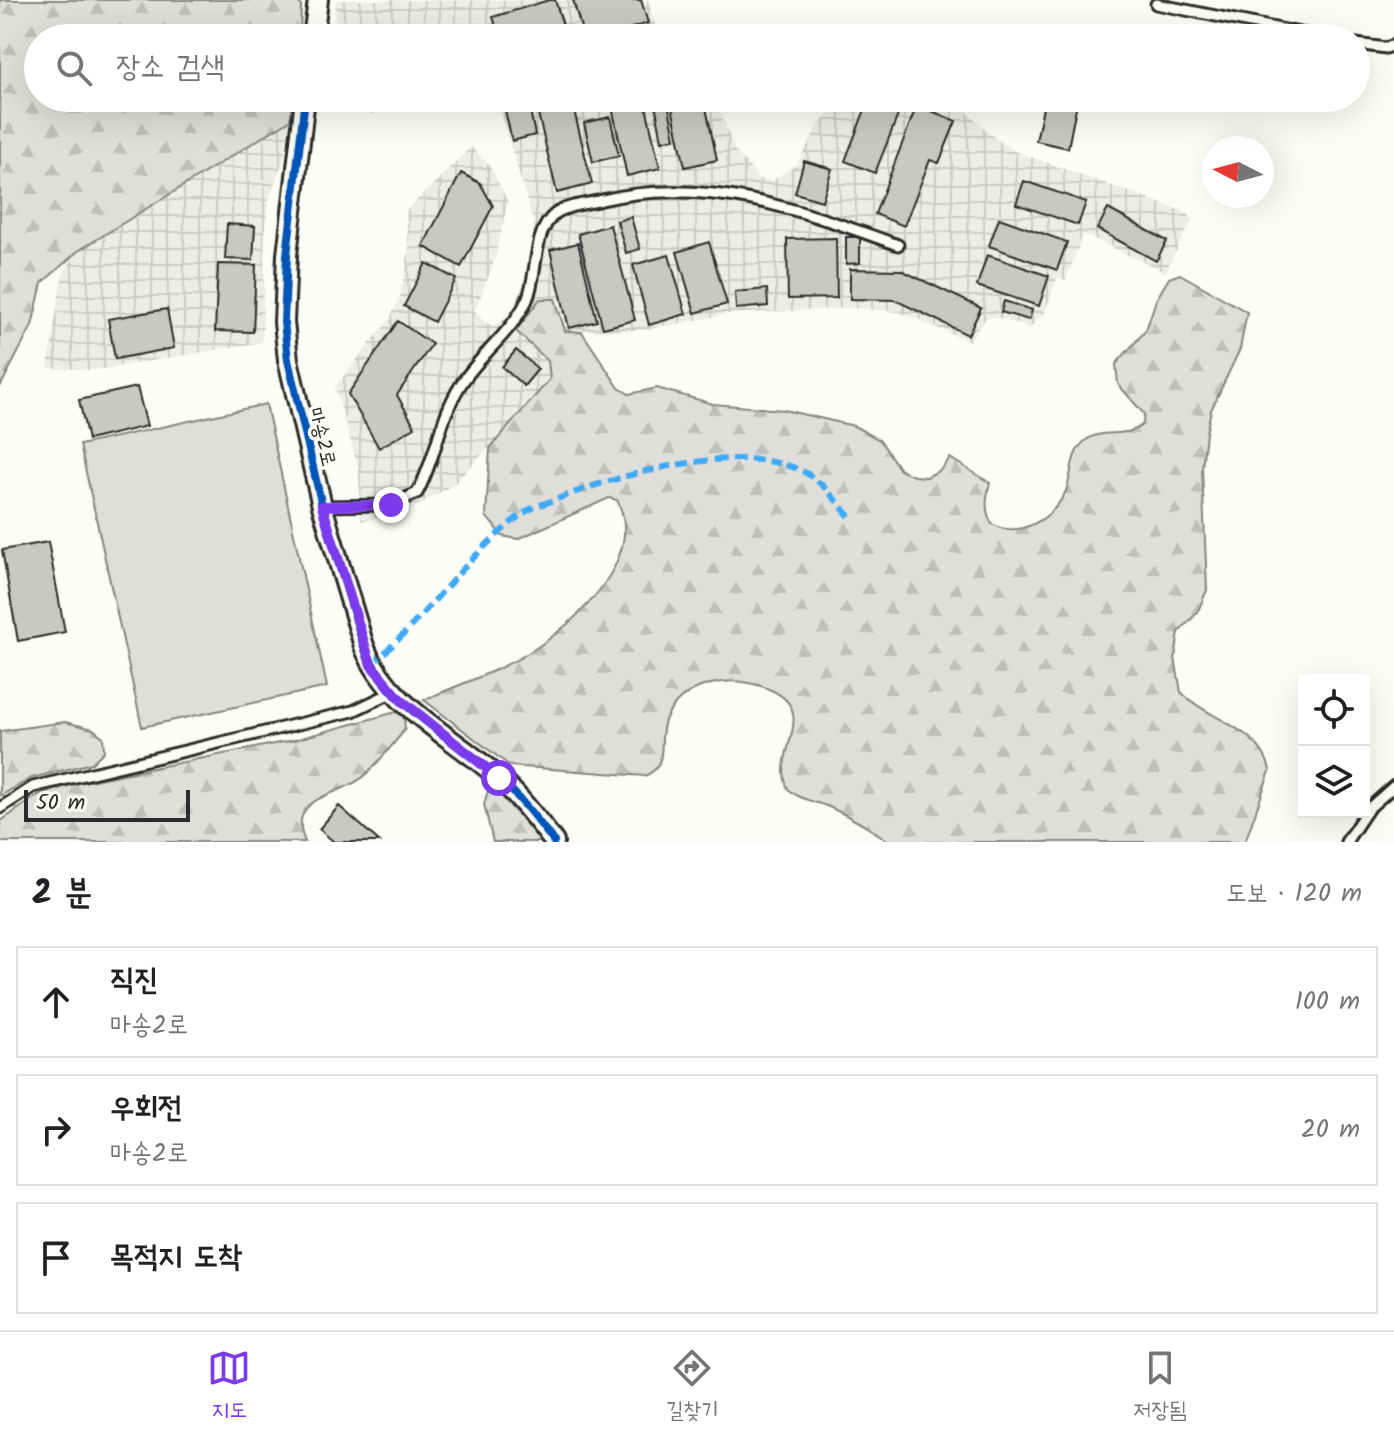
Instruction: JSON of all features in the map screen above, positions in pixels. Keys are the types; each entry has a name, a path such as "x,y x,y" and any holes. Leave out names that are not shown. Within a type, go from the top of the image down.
{"street":[{"path":"315,24 318,0"},
{"name":"마송2로","path":"303,112 287,255 284,322 297,405 322,506 364,646 371,665 393,692 499,778 554,842"}],"lane":[{"path":"1156,4 1255,24"},
{"path":"1370,46 1386,48 1394,45"},
{"path":"322,506 391,505 417,493 459,387 504,335 528,299 545,228 555,214 618,196 688,190 745,196 816,215 898,245"},
{"path":"0,808 16,795 44,784 167,758 353,711 393,692"},
{"path":"1346,842 1368,809 1394,786"}],"shaded area":[{"path":"336,0 648,0 655,24 434,24 423,20 407,24 335,24"},
{"path":"500,112 720,112 735,150 759,179 771,181 796,165 821,122 832,112 967,112 996,139 1017,152 1188,213 1192,220 1165,272 1083,234 1066,280 1057,278 1045,312 1030,328 995,317 986,318 969,341 899,312 849,308 727,314 644,330 565,331 555,299 540,299 516,330 548,361 552,369 547,387 454,484 408,511 361,521 359,471 335,387 389,320 400,297 409,251 406,211 471,147 490,166 508,202 494,262 475,311 484,322 494,326 505,319 516,303 528,270 534,224"},
{"path":"290,120 285,155 269,200 265,226 262,342 97,370 48,368 60,287 64,272 78,251"}],"green space":[{"path":"0,0 295,0 301,5 300,24 24,24 24,112 291,112 290,120 78,251 42,283 32,326 0,387"},
{"path":"1180,274 1247,312 1240,349 1211,410 1206,433 1202,468 1207,590 1197,613 1179,632 1175,658 1181,692 1246,735 1265,757 1270,771 1245,842 890,842 843,814 789,790 784,770 793,729 790,705 780,695 748,683 721,682 683,697 663,726 658,765 645,776 510,766 424,700 505,666 548,640 567,625 602,587 615,566 622,544 624,522 617,500 609,498 518,539 502,536 486,516 490,448 550,379 548,361 516,331 540,299 555,299 565,331 582,332 619,388 629,394 657,388 713,404 784,410 854,426 880,440 900,470 914,476 927,477 940,470 950,458 990,483 986,504 992,524 1013,529 1034,524 1052,511 1065,493 1076,452 1085,441 1099,435 1136,429 1143,424 1144,414 1118,384 1116,364 1146,330 1156,300 1169,278"},
{"path":"266,404 327,687 142,727 80,445"},
{"path":"396,712 404,716 405,730 374,766 353,784 308,806 302,815 301,827 305,842 0,842 1,821 38,795 78,783 294,740"},
{"path":"65,722 93,729 103,737 104,751 92,763 32,778 0,796 0,731"},
{"path":"489,788 494,788 543,842 493,842 484,804"}],"building":[{"path":"555,0 563,24 495,24 493,17"},
{"path":"573,0 641,0 648,23 645,24 580,24"},
{"path":"505,112 530,112 535,135 512,141"},
{"path":"538,112 574,112 592,184 557,193"},
{"path":"613,112 647,112 660,168 627,176"},
{"path":"657,112 670,112 675,138 662,141"},
{"path":"673,112 707,112 717,160 685,167"},
{"path":"864,112 898,115 875,173 845,161"},
{"path":"914,112 934,112 956,121 939,163 930,160 904,226 875,214"},
{"path":"1042,112 1075,112 1068,148 1036,141"},
{"path":"610,117 619,156 593,162 584,123"},
{"path":"804,161 832,169 822,201 795,193"},
{"path":"461,173 480,183 493,206 461,267 423,246"},
{"path":"1024,181 1086,202 1078,225 1016,204"},
{"path":"1108,209 1167,241 1156,261 1097,229"},
{"path":"631,217 640,249 626,253 617,221"},
{"path":"999,218 1067,242 1057,270 989,246"},
{"path":"227,224 255,226 253,260 225,259"},
{"path":"610,225 635,320 603,328 578,234"},
{"path":"846,237 860,237 860,263 846,264"},
{"path":"836,238 837,298 788,299 787,239"},
{"path":"709,242 727,304 695,313 677,252"},
{"path":"578,243 597,321 569,328 550,250"},
{"path":"669,255 686,314 649,325 633,265"},
{"path":"987,255 1049,276 1039,306 977,286"},
{"path":"426,263 456,279 434,322 404,306"},
{"path":"218,264 256,265 253,332 215,331"},
{"path":"850,269 901,270 981,308 968,335 895,300 850,299"},
{"path":"767,289 768,306 736,309 735,292"},
{"path":"1004,301 1032,310 1029,320 1001,312"},
{"path":"167,309 174,348 115,359 108,319"},
{"path":"398,321 432,344 397,395 415,427 379,448 348,394"},
{"path":"516,350 538,369 524,386 502,367"},
{"path":"137,387 147,426 88,440 79,400"},
{"path":"48,542 65,632 18,641 2,550"},
{"path":"339,806 380,842 334,842 319,829"}],"marked path":[{"path":"371,665 482,550 521,515 539,505 615,479 680,464 714,460 746,459 776,463 802,471 816,480 850,517"}],"cycle path":[{"path":"303,112 287,255 284,322 288,360 322,506 364,646 374,667 404,703 498,777 528,808 554,842"}],"route":[{"path":"391,505 322,506 371,665 401,700 499,778"}]}
